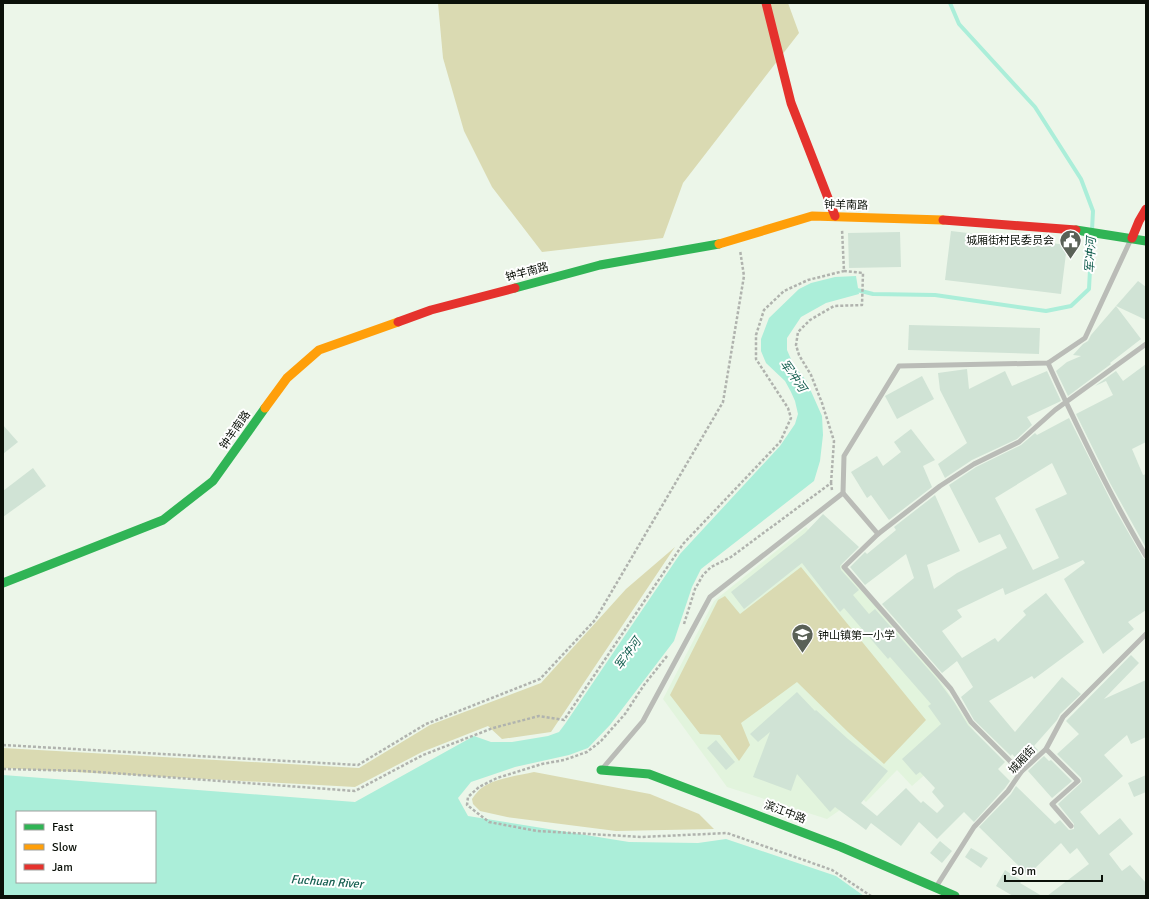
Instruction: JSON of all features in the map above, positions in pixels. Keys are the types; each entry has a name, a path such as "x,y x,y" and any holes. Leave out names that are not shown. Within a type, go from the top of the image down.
{"main road":[{"path":"766,3 791,103 838,216"},
{"path":"1132,238 1146,209"},
{"name":"钟羊南路","path":"3,583 163,520 213,482 287,378 319,350 431,310 600,265 712,246 812,216 929,218 1070,229 1146,241"},
{"name":"滨江中路","path":"601,770 649,774 841,847 955,896"}],"lane":[{"path":"878,534 843,493 844,456 899,366 1048,363 1085,338 1132,238"},
{"path":"1021,772 971,722 951,689 844,567 878,534 945,482 974,464 1019,442 1066,402 1146,344"},
{"path":"1048,363 1125,520 1146,556"},
{"path":"601,770 643,721 710,597 843,493"},
{"name":"城厢街","path":"936,888 974,826 1008,791 1021,772 1046,749 1063,717 1146,634"},
{"path":"1046,749 1078,780 1052,804 1071,826"}],"path":[{"path":"838,216 844,271"},
{"path":"3,745 358,765 426,724 540,679 596,620 723,402 744,276 738,238"},
{"path":"3,769 84,771 355,791 423,755 493,728 539,716 564,720 683,544 780,442 791,418 788,408 756,359 756,334 764,310 784,291 808,280 844,271 863,273 862,305 834,306 810,320 798,332 796,345 799,355 811,375 834,441 831,483 834,500"},
{"path":"683,628 695,589 703,575 712,567 731,557 831,483"},
{"path":"668,655 644,685 625,714 601,740 587,752 564,760 542,764 497,778 479,787 468,797 467,805 489,822 537,831 642,837 727,833 832,870 870,896"}],"shaded area":[{"path":"438,3 788,3 799,33 683,183 663,238 542,252 492,187 464,131 443,58"},
{"name":"钟山镇第一小学","path":"806,527 898,624 944,686 974,731 912,786 897,770 866,802 860,796 827,819 727,787 663,699 714,601"},
{"path":"675,547 551,732 502,739 488,726 422,752 355,787 3,768 3,748 359,768 430,725 541,683 626,589"},
{"path":"801,567 926,720 884,764 848,732 797,682 741,723 750,745 739,761 720,735 700,734 670,695 718,600 725,596 740,614"},
{"path":"534,772 650,794 699,814 714,829 616,831 507,817 480,811 473,804 472,799 475,794 488,784"}],"water":[{"name":"Fuchuan River","path":"856,276 859,294 826,303 801,317 787,338 787,350 794,366 806,380 822,416 823,435 820,461 814,481 701,569 692,587 674,641 610,725 588,748 569,755 515,767 471,782 458,798 468,816 629,842 698,843 726,839 836,876 864,896 3,896 3,775 355,802 474,736 491,742 512,742 548,736 559,732 680,554 780,446 795,424 798,414 795,401 785,381 766,363 761,351 761,339 769,318 799,289 811,283 835,277"}],"building":[{"path":"951,231 1067,245 1061,294 945,280"},
{"path":"900,232 901,267 849,268 848,233"},
{"path":"1138,281 1146,287 1146,320 1116,306"},
{"path":"1116,306 1141,339 1110,363 1111,364 1068,396 1056,371 1067,362 1081,356 1073,355 1083,344 1088,341 1091,335"},
{"path":"909,325 1040,328 1039,354 908,350"},
{"path":"1146,364 1146,442 1132,449 1143,475 1146,474 1146,548 1110,483 1076,414 1113,395 1106,381 1095,386 1116,371 1123,381"},
{"path":"967,369 969,389 1005,371 1012,386 1047,371 1061,401 1027,417 1032,425 1017,439 972,460 945,478 938,464 967,443 940,390 938,373"},
{"path":"922,376 934,399 897,419 885,396"},
{"path":"1069,418 1116,511 1143,558 1146,560 1146,610 1128,622 1134,629 1103,654 1064,579 1085,563 1083,560 1005,595 1003,588 957,610 962,617 942,631 962,658 995,638 998,642 1026,615 1023,611 1046,593 1084,642 1034,679 1032,676 989,701 1015,732 1062,677 1081,694 1060,714 1057,720 1034,746 1038,750 1022,765 974,720 961,697 973,687 957,661 942,673 882,604 914,578 906,554 865,585 850,567 865,552 867,554 896,530 894,527 935,495 960,551 927,565 934,589 957,573 1007,548 1000,534 979,543 949,485 976,467 1021,445 1035,433 1037,435","holes":["1052,463 1067,494 1035,509 1059,558 1033,570 995,498"]},
{"path":"3,425 18,442 3,454"},
{"path":"911,429 935,460 923,466 932,487 889,520 871,495 867,498 851,472 877,456 883,466 901,452 894,442"},
{"path":"33,468 46,486 3,517 3,491"},
{"path":"823,514 859,547 840,566 841,570 859,590 853,595 869,614 875,609 937,679 954,702 968,725 1005,762 998,769 1010,781 1005,788 974,822 964,812 937,839 919,822 901,846 871,823 866,830 835,807 830,812 797,774 791,791 753,777 770,732 758,742 750,734 797,692 815,711 816,710 848,739 888,771 861,803 877,816 906,788 921,803 923,801 937,813 944,806 932,792 935,788 920,772 916,775 902,759 941,724 928,706 931,704 890,657 888,659 844,608 840,612 802,563 744,609 731,592 805,533"},
{"path":"1131,655 1139,663 1104,699 1146,680 1146,737 1131,744 1127,735 1104,755 1123,776 1080,812 1099,835 1120,818 1133,834 1109,854 1122,871 1130,865 1146,883 1146,896 1047,896 1089,864 1077,848 1070,854 1061,843 1028,875 979,827 1011,794 1016,786 1055,824 1060,820 1069,830 1074,829 1074,824 1058,804 1082,782 1081,778 1057,754 1079,734 1066,721"},
{"path":"716,740 735,762 726,770 707,748"},
{"path":"1044,756 1049,761 1051,760 1072,781 1052,798 1028,771"},
{"path":"1146,775 1146,792 1134,797 1128,783"},
{"path":"940,841 952,851 942,863 930,853"},
{"path":"971,848 988,858 981,868 965,857"},
{"path":"1005,870 1022,881 1020,883 1042,896 1013,896 996,886"}],"waterway":[{"name":"军冲河","path":"853,289 873,294 935,295 1046,311 1071,306 1089,289 1093,211 1081,179 1035,107 959,24 950,3"}],"traffic: fast":[{"path":"1076,230 1146,241"},
{"path":"515,288 600,265 719,244"},
{"path":"3,583 163,520 213,481 265,408"},
{"path":"601,770 649,774 841,847 955,896"}],"traffic: slow":[{"path":"719,244 812,216 943,220"},
{"path":"265,408 287,378 319,350 398,322"}],"traffic: jam":[{"path":"766,3 791,103 835,216"},
{"path":"1132,238 1146,209"},
{"path":"943,220 1076,230"},
{"path":"398,322 431,310 515,288"}],"place":[{"name":"城厢街村民委员会","path":"1070,260"},
{"name":"钟山镇第一小学","path":"803,654"}]}
